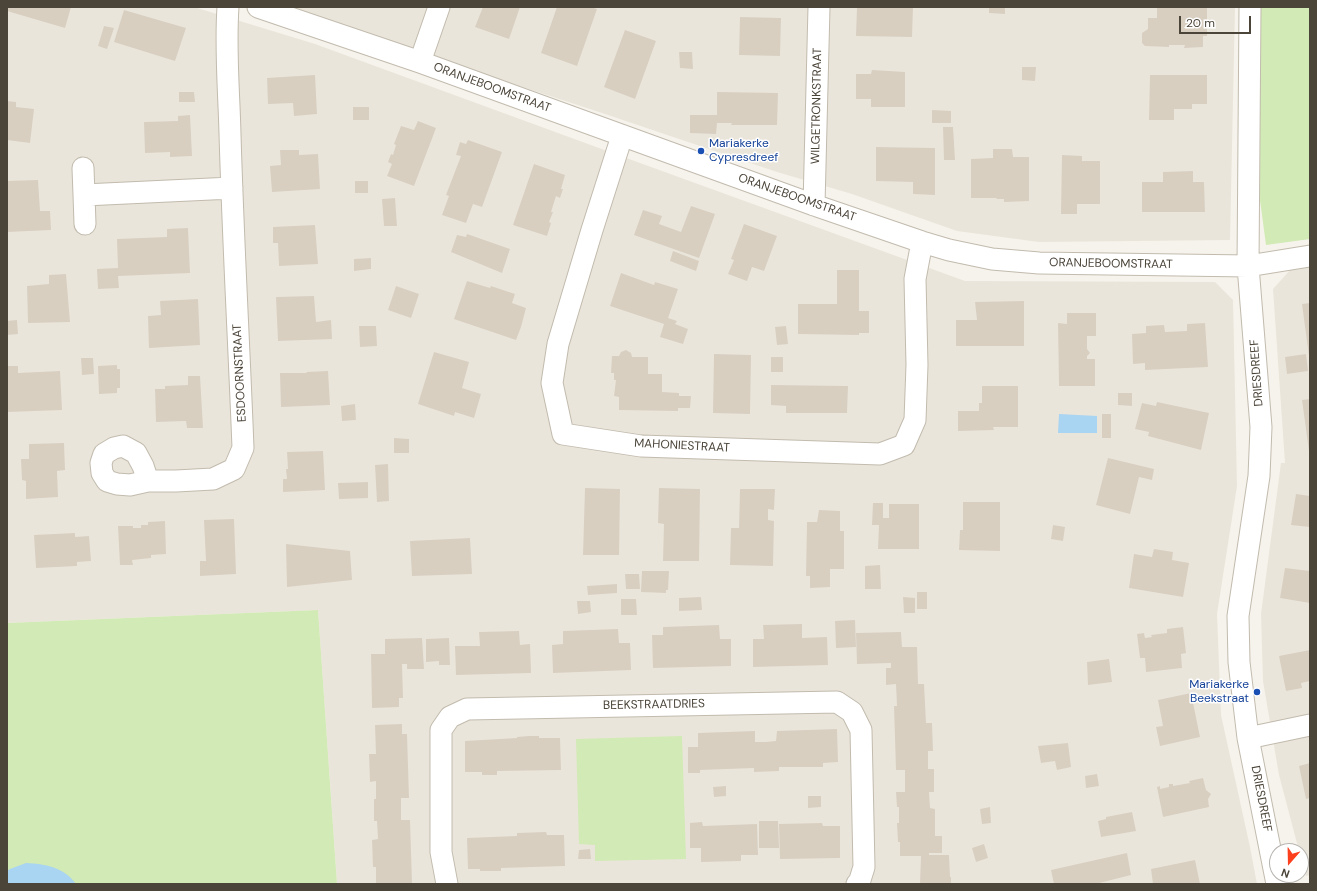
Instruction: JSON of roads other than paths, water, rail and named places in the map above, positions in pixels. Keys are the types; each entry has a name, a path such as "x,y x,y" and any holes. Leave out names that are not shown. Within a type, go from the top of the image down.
{"street":[{"name":"ESDOORNSTRAAT","path":"148,481 213,479 234,470 243,448 232,188 230,96 226,32 228,7"},
{"name":"ORANJEBOOMSTRAAT","path":"258,7 420,62 814,205 949,250 992,258 1039,263 1248,266 1310,256"},
{"path":"420,62 439,7"},
{"name":"WILGETRONKSTRAAT","path":"814,205 819,7"},
{"name":"DRIESDREEF","path":"1250,7 1248,266 1261,428 1259,476 1238,616 1239,662 1248,738 1277,884"},
{"name":"MAHONIESTRAAT","path":"622,136 558,344 552,383 563,434 641,446 880,454 904,445 915,420 917,365 916,279 922,242"},
{"path":"82,168 85,224"},
{"path":"84,195 232,188"},
{"name":"BEEKSTRAATDRIES","path":"447,884 441,852 441,730 450,717 467,709 837,702 852,712 861,730 864,867 859,883 857,884"},
{"path":"1248,738 1310,725"}],"water":[{"path":"1059,414 1097,416 1097,433 1058,433"},
{"path":"26,863 40,864 60,870 71,878 76,884 7,884 7,871"}],"place":[{"name":"Mariakerke Cypresdreef","path":"701,151"},
{"name":"Mariakerke Beekstraat","path":"1257,692"}]}
